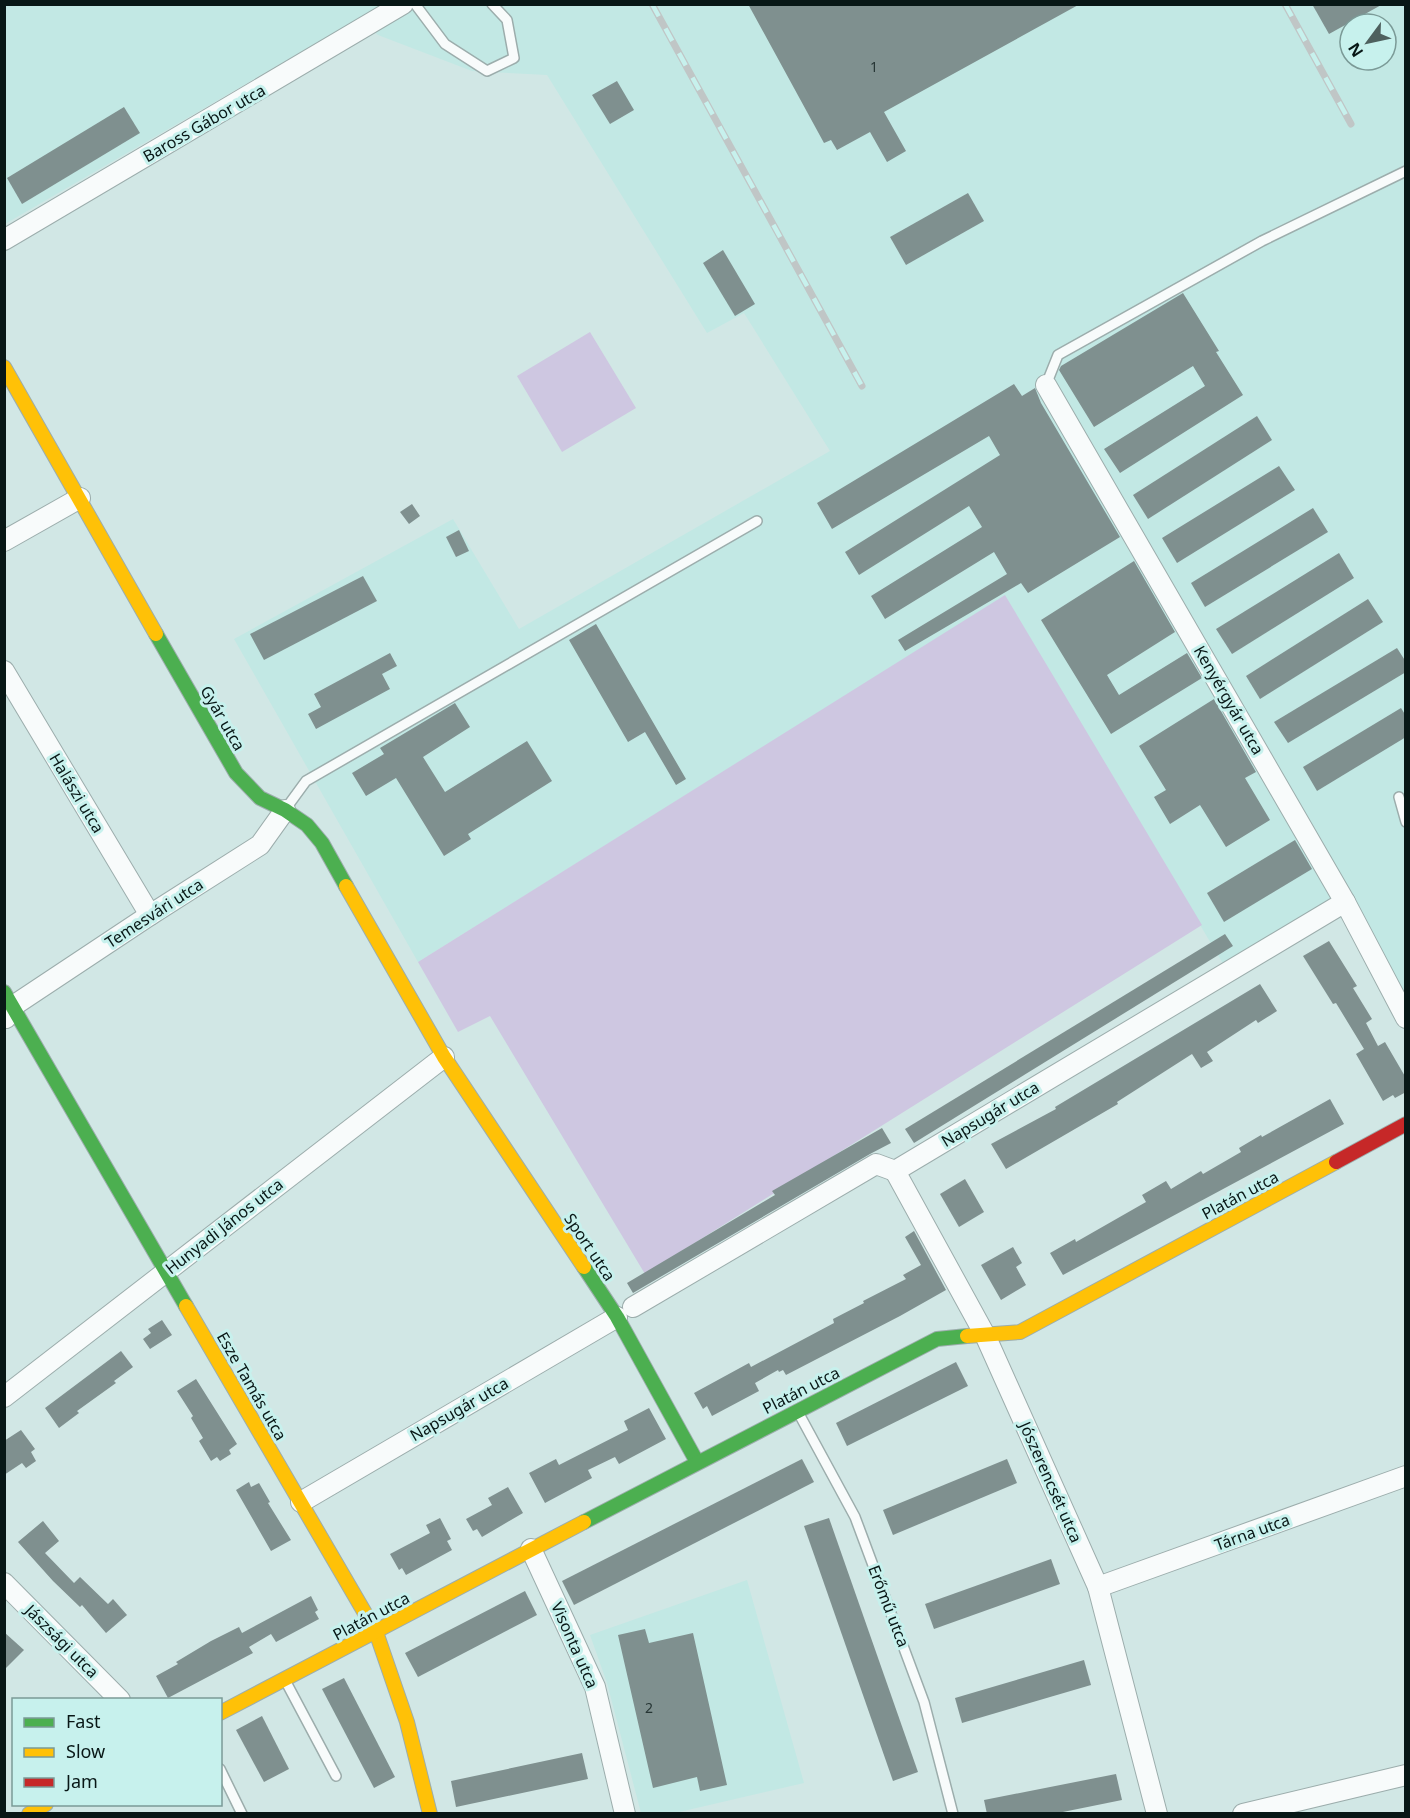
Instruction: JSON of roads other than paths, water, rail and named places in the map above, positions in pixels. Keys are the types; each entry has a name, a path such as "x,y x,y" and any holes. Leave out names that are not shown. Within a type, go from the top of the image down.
{"street":[{"name":"Baross Gábor utca","path":"4,240 403,4"},
{"name":"Gyár utca","path":"4,367 236,773 260,798 285,810 307,825 322,843 444,1057"},
{"name":"Kenyérgyár utca","path":"1046,385 1345,902 1406,1018"},
{"path":"4,541 80,498"},
{"name":"Halászi utca","path":"4,671 150,915"},
{"name":"Temesvári utca","path":"7,1006 260,845 285,810"},
{"name":"Napsugár utca","path":"301,1502 876,1164 895,1171 1345,902"},
{"name":"Esze Tamás utca","path":"7,1006 166,1270 376,1632 393,1674 418,1757 430,1814"},
{"name":"Hunyadi János utca","path":"4,1397 444,1057"},
{"name":"Sport utca","path":"444,1057 625,1312 697,1462"},
{"name":"Platán utca","path":"222,1712 697,1462 937,1339 1020,1332 1406,1124"},
{"name":"Jószerencsét utca","path":"895,1171 985,1335 1098,1587 1157,1814"},
{"name":"Tárna utca","path":"1098,1587 1406,1476"},
{"name":"Visonta utca","path":"531,1549 595,1687 625,1814"},
{"name":"Jászsági utca","path":"4,1583 118,1698"},
{"path":"1243,1814 1406,1775"},
{"path":"29,1814 43,1806"}],"lane":[{"path":"414,4 445,44 487,71 514,58 507,20 492,4"},
{"path":"1046,385 1058,355 1262,241 1406,171"},
{"path":"285,810 306,781 756,521"},
{"path":"1399,797 1406,822"},
{"name":"Erőmű utca","path":"797,1410 855,1517 924,1702 953,1814"},
{"path":"285,1679 336,1776"},
{"path":"222,1773 242,1814"}],"railway":[{"path":"652,4 862,386"},
{"path":"1285,4 1351,124"}]}
